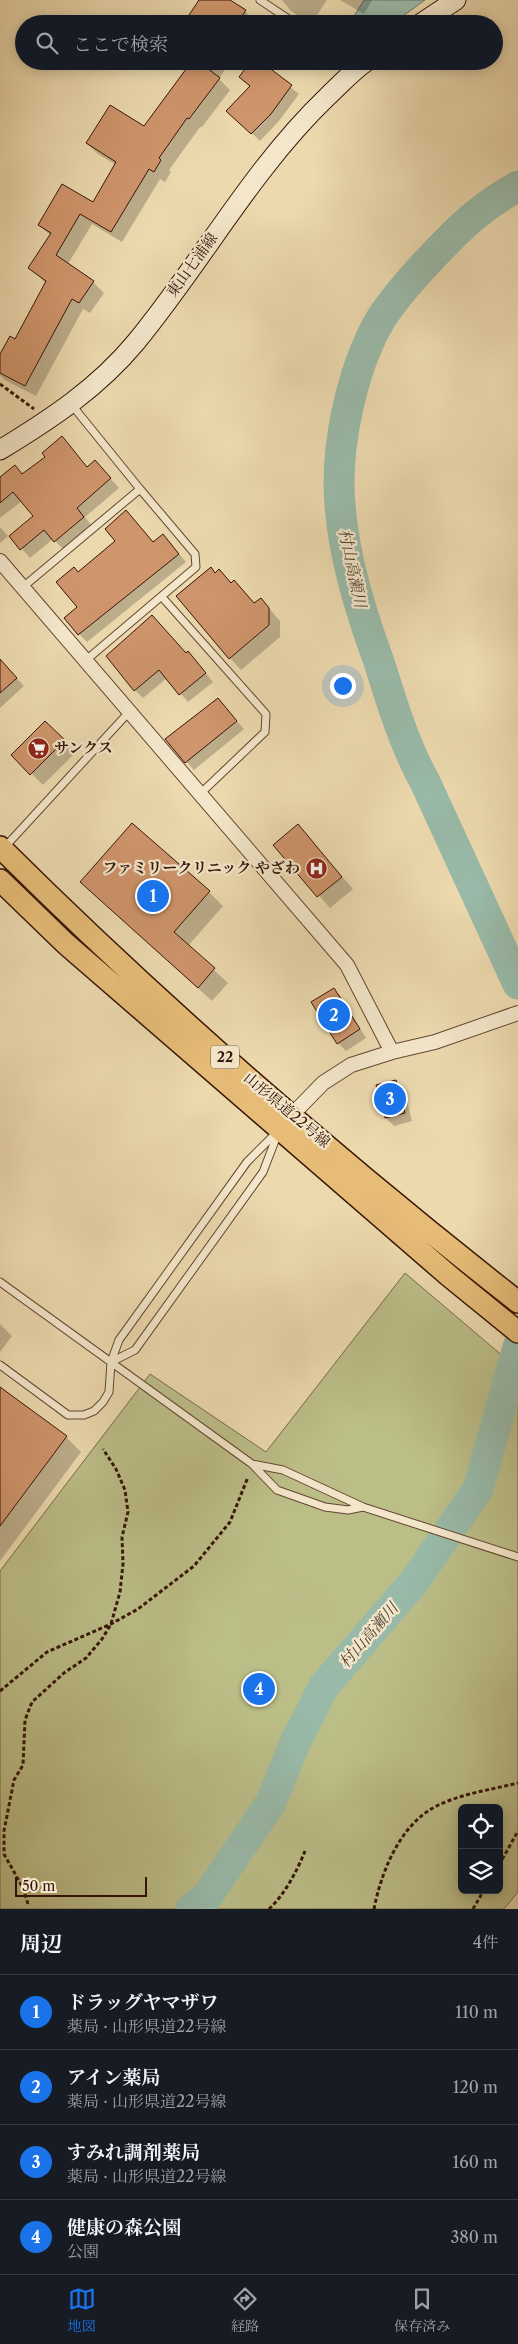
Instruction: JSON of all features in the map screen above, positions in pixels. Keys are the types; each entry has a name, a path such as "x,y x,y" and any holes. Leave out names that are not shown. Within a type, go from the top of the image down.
{"main road":[{"path":"433,15 455,0"},
{"name":"東山七浦線","path":"0,450 71,404 103,377 136,342 252,183 300,124 353,70"},
{"name":"山形県道22号線","path":"1,848 82,929 168,1008 285,1122 448,1275 518,1332"},
{"name":"山形県道22号線","path":"0,880 66,944 285,1122 518,1302"}],"street":[{"path":"0,561 348,965 392,1052"},
{"path":"285,1122 323,1083 351,1065 392,1052 435,1042 518,1013"}],"lane":[{"path":"260,0 282,15"},
{"path":"71,404 195,554 196,567 86,661"},
{"path":"23,587 140,489"},
{"path":"162,597 266,714 265,732 201,793"},
{"path":"1,848 129,712"},
{"path":"112,1362 136,1350 263,1172 285,1122"},
{"path":"0,1365 68,1415 84,1415 94,1412 109,1392 112,1362 119,1340 241,1170 285,1122"},
{"path":"0,1282 252,1464 276,1490 325,1507 348,1510 363,1507"},
{"path":"252,1464 283,1470 363,1507 518,1556"}],"path":[{"path":"0,384 49,420"},
{"path":"28,1904 24,1888 4,1854 4,1831 14,1780 23,1765 25,1720 32,1702 64,1673 86,1658 102,1639 111,1624 120,1592 123,1564 122,1536 128,1512 126,1490 116,1469 103,1449"},
{"path":"0,1691 47,1652 111,1624 138,1609 168,1588 200,1559 230,1522 252,1464"},
{"path":"374,1909 383,1876 413,1823 433,1808 466,1796 518,1783"},
{"path":"503,1857 518,1831"},
{"path":"269,1909 276,1903 298,1868 305,1851"},
{"path":"473,1909 482,1894"}],"green space":[{"path":"405,1273 518,1369 518,1892 504,1909 0,1909 0,1571 150,1374 266,1452"}],"shaded area":[{"path":"364,0 425,0 404,15 355,15"}],"building":[{"path":"199,0 230,0 246,10 243,15 189,15"},
{"path":"185,70 210,70 220,78 189,119 187,118 159,158 161,160 154,172 149,169 111,232 80,214 56,255 94,281 79,303 72,299 25,386 0,373 0,354 10,336 15,339 46,281 28,268 51,233 38,225 62,184 93,202 116,162 86,143 110,105 144,126"},
{"path":"244,70 272,70 292,85 271,114 251,134 226,111 250,86 239,77"},
{"path":"62,436 87,467 95,460 111,478 77,508 84,517 54,542 44,530 20,550 9,536 33,516 13,492 0,503 0,477 15,465 22,474 45,457 42,453"},
{"path":"126,510 153,542 163,534 179,554 78,635 64,618 77,607 56,582 74,567 78,572 115,541 105,529"},
{"path":"211,567 215,573 219,569 231,583 234,580 254,603 261,598 269,608 269,625 229,659 176,596"},
{"path":"152,615 186,653 188,651 206,673 179,695 159,670 134,691 106,656"},
{"path":"0,659 17,678 0,693"},
{"path":"218,698 237,721 185,763 165,739"},
{"name":"サンクス","path":"45,721 65,740 30,775 11,755"},
{"path":"132,823 210,891 174,932 215,968 198,988 80,882"},
{"path":"298,824 342,877 317,897 273,845"},
{"path":"334,988 360,1029 337,1044 311,1002"},
{"path":"396,1080 405,1113 385,1118 376,1085"},
{"path":"0,1387 67,1436 0,1526"}],"waterway":[{"name":"村山高瀬川","path":"518,186 482,210 452,237 403,288 379,322 360,364 347,411 340,460 339,483 342,525 349,565 366,624 399,723 411,753 518,984"},
{"name":"村山高瀬川","path":"191,1909 207,1897 271,1802 295,1743 324,1686 414,1582 478,1489 518,1347"}],"place":[{"name":"サンクス","path":"38,748"},
{"name":"ファミリークリニック やざわ","path":"316,868"},
{"name":"ドラッグヤマザワ","path":"153,896"},
{"name":"アイン薬局","path":"334,1015"},
{"name":"すみれ調剤薬局","path":"390,1099"},
{"name":"健康の森公園","path":"259,1689"}]}
